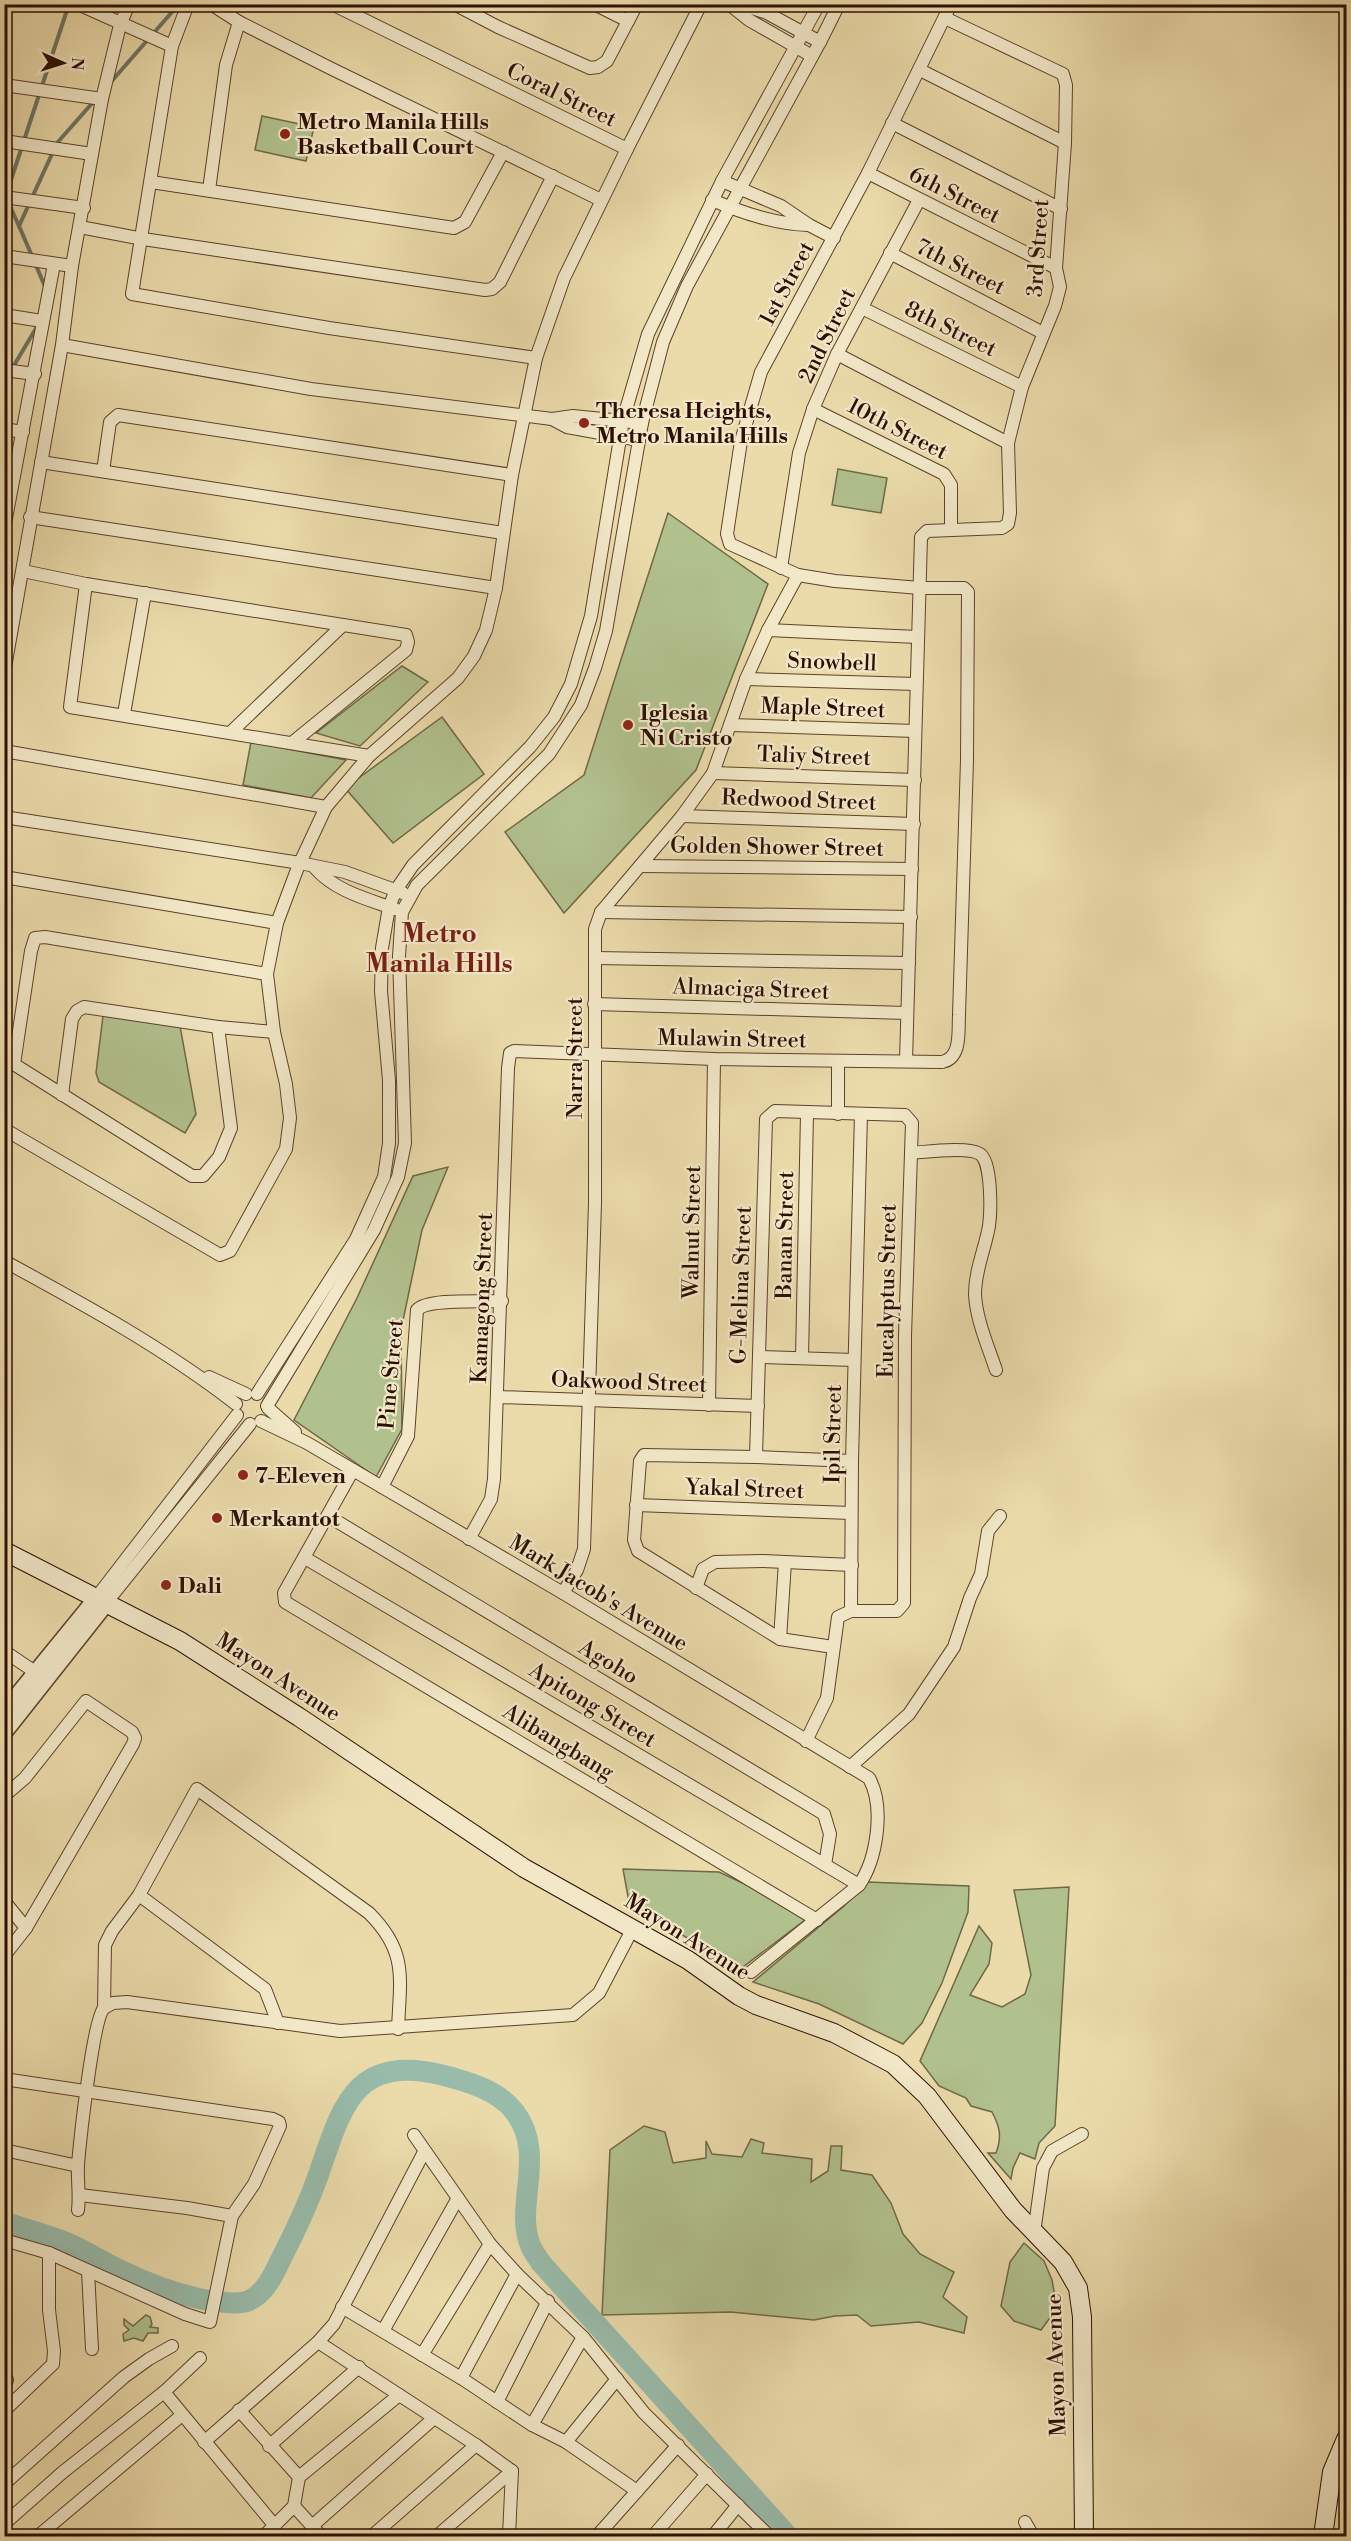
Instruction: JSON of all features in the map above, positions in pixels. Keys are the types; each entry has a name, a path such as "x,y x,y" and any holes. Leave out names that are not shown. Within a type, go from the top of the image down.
{"main road":[{"name":"Mayon Avenue","path":"4,1551 197,1651 524,1868 687,1960 756,2006 834,2033 893,2064 927,2096 996,2189 1034,2233 1064,2262 1073,2276 1079,2295 1082,2333 1084,2536"},
{"path":"1323,2536 1332,2472 1347,2439"}],"street":[{"path":"78,4 120,25 172,46"},
{"path":"4,673 62,345 72,266 102,99 120,25 129,4"},
{"path":"188,4 172,46 132,294 329,328 536,358"},
{"path":"211,4 239,22 601,200"},
{"name":"Coral Street","path":"332,4 627,149 701,4"},
{"path":"453,4 590,68 598,67 607,61 637,4"},
{"path":"594,4 628,21"},
{"path":"729,4 749,20 812,56"},
{"path":"740,4 767,13 820,42"},
{"path":"101,1601 236,1410 252,1394 356,1239 384,1177 389,1143 389,1080 381,991 382,948 389,907 396,890 413,865 530,747 554,717 571,684 591,616 623,420 648,334 712,200 819,4"},
{"path":"4,1732 41,1676 101,1601 256,1423 374,1230 398,1177 405,1143 398,988 402,912 409,896 549,754 580,705 595,669 606,631 642,423 663,342 687,286 741,190 839,4"},
{"name":"1st Street","path":"781,568 730,544 728,540 735,470 761,372 868,173 951,4"},
{"name":"3rd Street","path":"945,18 1063,74 1066,85 1065,143 1056,268 1060,287 1055,306 1022,387 1008,443 1010,513 1008,524 1002,528 951,530"},
{"path":"209,190 226,65 239,22"},
{"path":"920,70 1065,143"},
{"path":"4,84 102,99"},
{"path":"892,123 1061,208"},
{"path":"4,141 92,154"},
{"path":"4,1129 220,1255 225,1254 236,1240 286,1149 291,1118 274,1032 267,974 277,923 300,863 326,807 369,756 468,667 486,630 496,588 523,415 536,358 564,279 627,149"},
{"path":"151,182 454,228 465,222 503,152"},
{"name":"6th Street","path":"868,173 1056,268"},
{"path":"80,227 142,240 485,290 492,289 500,282 553,176"},
{"path":"722,181 781,206 834,238"},
{"path":"4,197 84,208"},
{"path":"712,200 776,222 809,225"},
{"name":"2nd Street","path":"781,568 799,453 813,410 837,354 919,200"},
{"name":"7th Street","path":"890,253 1043,333"},
{"path":"4,256 72,266"},
{"path":"4,529 8,489 35,374 42,321 54,264"},
{"name":"8th Street","path":"862,308 1022,387"},
{"path":"4,315 42,321"},
{"path":"62,345 311,388 552,419 573,416 642,423"},
{"path":"837,354 1008,443"},
{"path":"4,370 35,374"},
{"name":"10th Street","path":"813,410 944,474 951,485 951,530"},
{"path":"103,471 110,422 118,416 512,475"},
{"path":"552,419 567,427 639,440"},
{"path":"4,429 23,432"},
{"path":"41,462 503,533"},
{"path":"30,517 496,588"},
{"path":"906,1061 916,684 923,533 951,530"},
{"path":"781,568 798,575 835,581 920,588"},
{"path":"23,571 86,584 343,626 403,633 408,638 408,646 292,743"},
{"name":"Narra Street","path":"563,1593 577,1570 584,1549 595,1203 595,929 602,912 682,816 713,773 746,679 768,630 798,575"},
{"path":"86,584 70,707 124,714 369,756"},
{"name":"Mulawin Street","path":"510,1053 514,1051 714,1059 942,1062 952,1057 957,1046 959,1015 967,760 968,592 964,588 920,588"},
{"path":"124,714 145,593"},
{"path":"231,732 343,626"},
{"path":"768,630 918,637"},
{"name":"Snowbell","path":"746,679 916,684"},
{"name":"Maple Street","path":"730,726 915,730"},
{"path":"4,751 326,807"},
{"name":"Taliy Street","path":"713,773 915,780"},
{"name":"Redwood Street","path":"682,816 914,824"},
{"path":"4,817 300,863 315,868 345,872 409,896"},
{"name":"Golden Shower Street","path":"640,866 912,868"},
{"path":"315,868 323,877 341,889 402,912"},
{"path":"4,877 277,923"},
{"path":"602,912 911,917"},
{"path":"218,1027 231,1128 219,1157 203,1176 192,1176 9,1061 35,938 45,937 267,974"},
{"path":"594,958 909,963"},
{"name":"Almaciga Street","path":"594,1004 907,1013"},
{"path":"62,1095 72,1019 77,1011 84,1007 218,1027 274,1032"},
{"name":"Kamagong Street","path":"469,1539 491,1498 494,1479 499,1397 510,1053"},
{"name":"Walnut Street","path":"710,1405 714,1059"},
{"path":"838,1061 838,1114"},
{"name":"Eucalyptus Street","path":"768,1115 775,1111 908,1116 912,1123 905,1336 904,1603 897,1611 851,1611"},
{"name":"Banan Street","path":"802,1358 807,1113"},
{"name":"Ipil Street","path":"851,1611 854,1360 861,1114"},
{"name":"G-Melina Street","path":"756,1456 766,1119 768,1115"},
{"path":"911,1153 973,1151 983,1157 987,1167 989,1225 976,1277 975,1294 978,1312 996,1370"},
{"path":"4,1261 88,1307 191,1369 265,1401 267,1407"},
{"name":"Pine Street","path":"382,1487 408,1436 417,1310 422,1305 437,1303 502,1301"},
{"path":"759,1357 854,1360"},
{"path":"191,1369 236,1410 244,1423 256,1423"},
{"name":"Oakwood Street","path":"499,1397 758,1406"},
{"name":"Mark Jacob's Avenue","path":"267,1407 307,1443"},
{"name":"Mark Jacob's Avenue","path":"256,1423 307,1443 563,1593 869,1778 878,1802 878,1819 871,1866 859,1886"},
{"path":"833,1647 780,1639 638,1551 634,1540 640,1461 644,1455 756,1456 852,1461"},
{"path":"305,1558 353,1470"},
{"name":"Yakal Street","path":"636,1505 851,1513"},
{"name":"Agoho","path":"328,1516 824,1814 829,1824 830,1834 825,1865"},
{"path":"850,1767 909,1714 954,1647 970,1598 981,1574 988,1532 1000,1516"},
{"name":"Alibangbang","path":"305,1558 283,1597 285,1602 816,1920"},
{"name":"Apitong Street","path":"305,1558 859,1886"},
{"path":"696,1588 703,1569 711,1563 785,1562 852,1565"},
{"path":"780,1639 785,1562"},
{"path":"806,1741 827,1698 838,1617 851,1611"},
{"path":"4,1651 41,1676"},
{"path":"4,1712 41,1676"},
{"path":"4,1796 25,1778 86,1701 132,1732 135,1738 26,1928 4,1956"},
{"path":"78,2210 80,2195 78,2166 87,2092 97,2022 104,2008 105,1945 112,1931 139,1895 197,1789 369,1913 381,1925 394,1944 400,1967 398,2029"},
{"path":"751,1972 859,1886"},
{"path":"139,1895 265,1989 278,2023"},
{"path":"4,1901 26,1928"},
{"path":"104,2008 113,2003 127,2002 340,2031 398,2029 573,2015 599,1993 633,1928"},
{"path":"4,2079 279,2122 279,2131 254,2184 232,2216 209,2322 49,2253 4,2240"},
{"path":"1034,2233 1042,2168 1052,2151 1082,2134"},
{"path":"414,2135 490,2244 583,2337 644,2413 769,2536"},
{"path":"4,2150 78,2166"},
{"path":"204,2442 318,2342 334,2324 424,2152"},
{"path":"80,2195 232,2216"},
{"path":"383,2331 458,2198"},
{"path":"422,2355 490,2244"},
{"path":"4,2411 53,2364 54,2351 49,2310 49,2253"},
{"path":"88,2271 92,2349"},
{"path":"461,2378 518,2274"},
{"path":"497,2402 548,2301"},
{"path":"342,2307 461,2378 532,2425 566,2442 637,2491"},
{"path":"532,2425 583,2337"},
{"path":"318,2342 476,2445 512,2472"},
{"path":"4,2484 124,2377 172,2346"},
{"path":"4,2524 63,2472 164,2392 200,2358"},
{"path":"269,2446 359,2367"},
{"path":"566,2442 617,2379"},
{"path":"164,2392 274,2526"},
{"path":"264,2536 294,2506 299,2477 399,2395"},
{"path":"239,2410 299,2477"},
{"path":"38,2536 182,2415"},
{"path":"312,2526 433,2419"},
{"path":"372,2536 476,2445"},
{"path":"597,2536 678,2445"},
{"path":"507,2534 512,2472"},
{"path":"437,2536 512,2472"},
{"path":"653,2536 707,2474"},
{"path":"713,2536 738,2505"},
{"path":"294,2506 321,2536"},
{"path":"1025,2522 1033,2536"}],"green space":[{"name":"Metro Manila Hills Basketball Court","path":"262,116 314,127 306,161 255,150"},
{"path":"838,469 887,478 881,513 832,505"},
{"path":"668,513 768,584 696,770 564,913 505,832 584,775"},
{"path":"402,666 428,682 360,746 316,733"},
{"path":"442,717 484,774 393,843 345,788"},
{"path":"251,742 346,760 311,798 243,785"},
{"path":"103,1016 180,1026 196,1114 185,1133 99,1082 96,1073"},
{"path":"448,1167 422,1230 401,1330 402,1429 376,1477 294,1420 357,1298 413,1176"},
{"path":"623,1869 719,1872 749,1886 805,1920 739,1970 629,1902"},
{"path":"867,1882 969,1886 968,1912 942,1983 922,2023 903,2044 819,2004 753,1982 844,1906"},
{"path":"1069,1887 1055,2126 1039,2143 1035,2159 1020,2153 1011,2179 988,2153 996,2153 999,2142 997,2122 992,2112 971,2106 966,2098 939,2086 920,2061 979,1926 992,1943 989,1964 970,1995 1002,2007 1025,1994 1031,1975 1014,1890"},
{"path":"644,2126 665,2132 673,2163 706,2158 706,2141 712,2154 742,2157 751,2139 764,2143 762,2153 812,2159 811,2182 828,2171 831,2146 842,2146 841,2170 872,2175 891,2203 903,2234 920,2254 954,2272 943,2297 967,2317 964,2333 919,2322 871,2326 857,2315 814,2320 731,2312 602,2315 610,2150"},
{"path":"1024,2243 1044,2261 1052,2280 1057,2308 1041,2330 1014,2321 1001,2306 1010,2262"},
{"path":"146,2315 150,2317 152,2324 150,2327 158,2328 158,2333 148,2333 143,2341 134,2338 124,2341 123,2334 129,2330 124,2325 124,2319 133,2326"}],"waterway":[{"path":"6,195 69,4"},
{"path":"110,83 179,4"},
{"path":"32,256 19,226 57,143 95,100"},
{"path":"8,202 19,226"},
{"path":"35,263 46,289"},
{"path":"13,367 38,325"},
{"path":"4,2222 65,2242 122,2271 166,2289 212,2301 230,2303 248,2301 259,2294 275,2271 310,2197 344,2108 356,2092 370,2080 388,2072 412,2070 442,2075 481,2087 507,2104 524,2128 530,2162 526,2231 531,2247 541,2263 788,2536"}],"place":[{"name":"Metro Manila Hills Basketball Court","path":"285,134"},
{"name":"Theresa Heights, Metro Manila Hills","path":"584,423"},
{"name":"Iglesia Ni Cristo","path":"628,725"},
{"name":"7-Eleven","path":"243,1475"},
{"name":"Merkantot","path":"217,1518"},
{"name":"Dali","path":"166,1585"}],"district":[{"name":"Metro Manila Hills","path":"439,948"}]}
